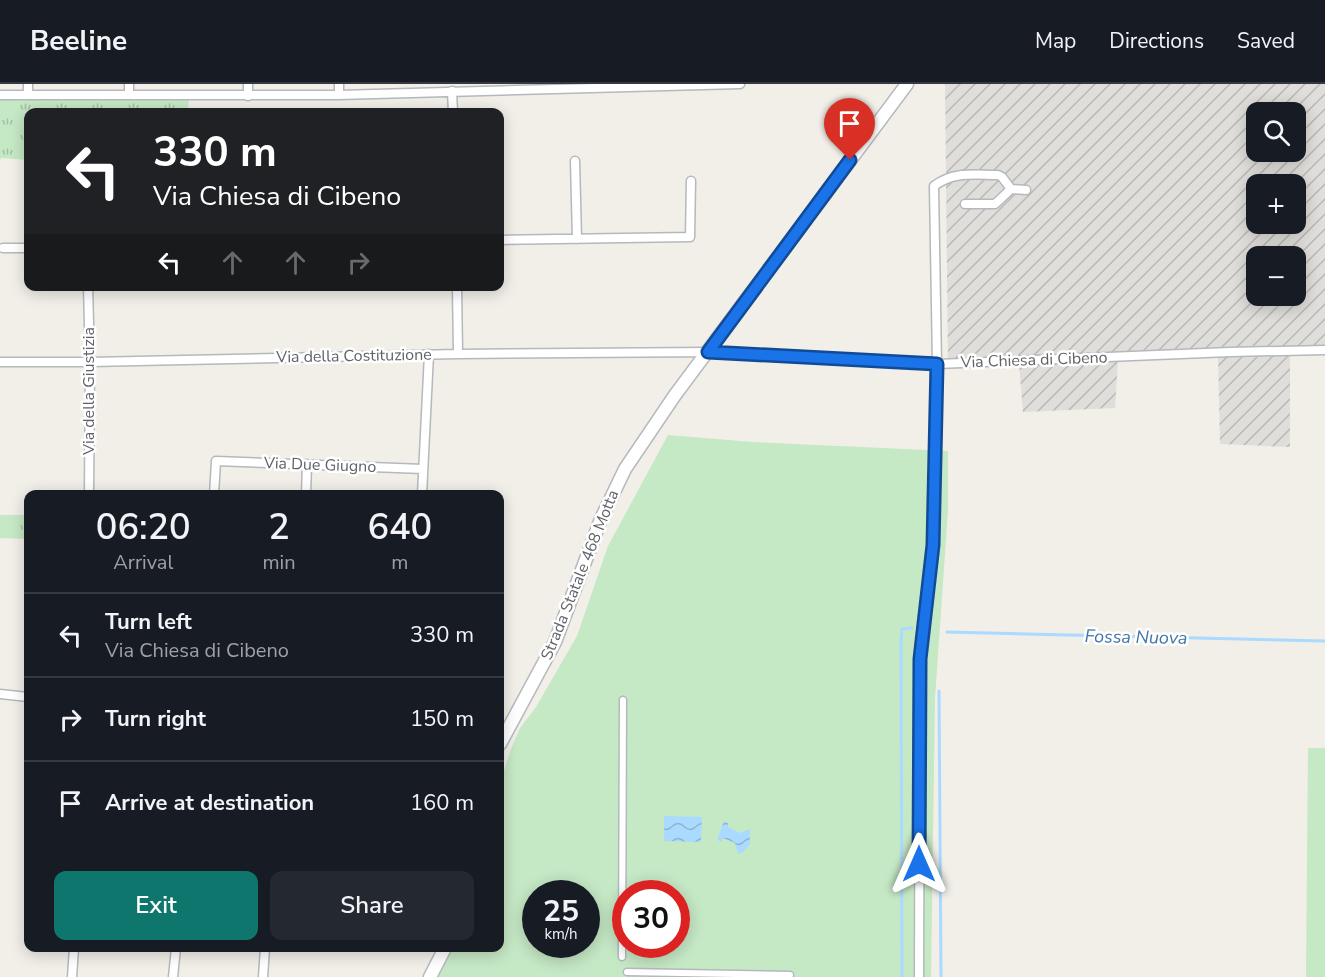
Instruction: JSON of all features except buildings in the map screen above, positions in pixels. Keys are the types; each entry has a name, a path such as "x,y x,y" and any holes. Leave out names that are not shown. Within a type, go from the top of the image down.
{"main road":[{"name":"Strada Statale 468 Motta","path":"504,737 555,642 597,527 621,478 648,433 907,84"},
{"path":"430,977 443,952"}],"street":[{"path":"28,84 28,95"},
{"path":"129,84 129,95"},
{"path":"248,84 248,96"},
{"path":"339,84 339,95"},
{"path":"0,95 339,95 428,88 452,91 512,87 740,84"},
{"path":"452,91 453,108"},
{"path":"575,161 577,239"},
{"path":"919,977 920,659 933,545 937,364 934,186 945,178 958,174 998,175 1011,189"},
{"path":"504,240 690,237 691,181"},
{"path":"965,204 995,204 1011,189 1026,190"},
{"path":"3,248 24,248"},
{"name":"Via della Giustizia","path":"88,291 89,490"},
{"path":"458,291 458,354"},
{"name":"Via Chiesa di Cibeno","path":"708,352 937,364 1325,350"},
{"name":"Via della Costituzione","path":"0,363 429,354 708,352"},
{"path":"422,490 429,354"},
{"name":"Via Due Giugno","path":"214,490 216,461 423,469"},
{"path":"306,490 307,464"},
{"path":"0,694 24,697"},
{"path":"622,880 623,700"},
{"path":"72,977 74,952"},
{"path":"173,977 176,952"},
{"path":"263,977 265,952"},
{"path":"627,972 790,975"}],"shaded area":[{"path":"945,84 1325,84 1325,352 1290,353 1290,447 1220,444 1218,356 1118,361 1115,408 1023,412 1019,364 948,368"}],"green space":[{"path":"0,97 189,97 188,108 24,108 24,160 1,158 0,161"},
{"path":"668,435 752,442 948,451 948,510 935,698 931,977 424,977 438,952 504,952 504,771 520,728 536,707 577,636 608,546"},
{"path":"0,515 24,515 24,539 0,538"},
{"path":"1308,748 1325,748 1325,977 1306,977"}],"water":[{"path":"664,816 702,817 701,842 664,841"},
{"path":"724,821 728,823 728,827 740,833 750,829 750,844 743,852 738,854 735,843 723,838 720,841 717,840"}],"waterway":[{"name":"Fossa Nuova","path":"902,977 901,641 902,629 912,628"},
{"name":"Fossa Nuova","path":"947,632 1325,641"},
{"path":"939,691 941,977"}],"route":[{"path":"850,160 708,352 937,364 933,545 920,659 919,864"}]}
